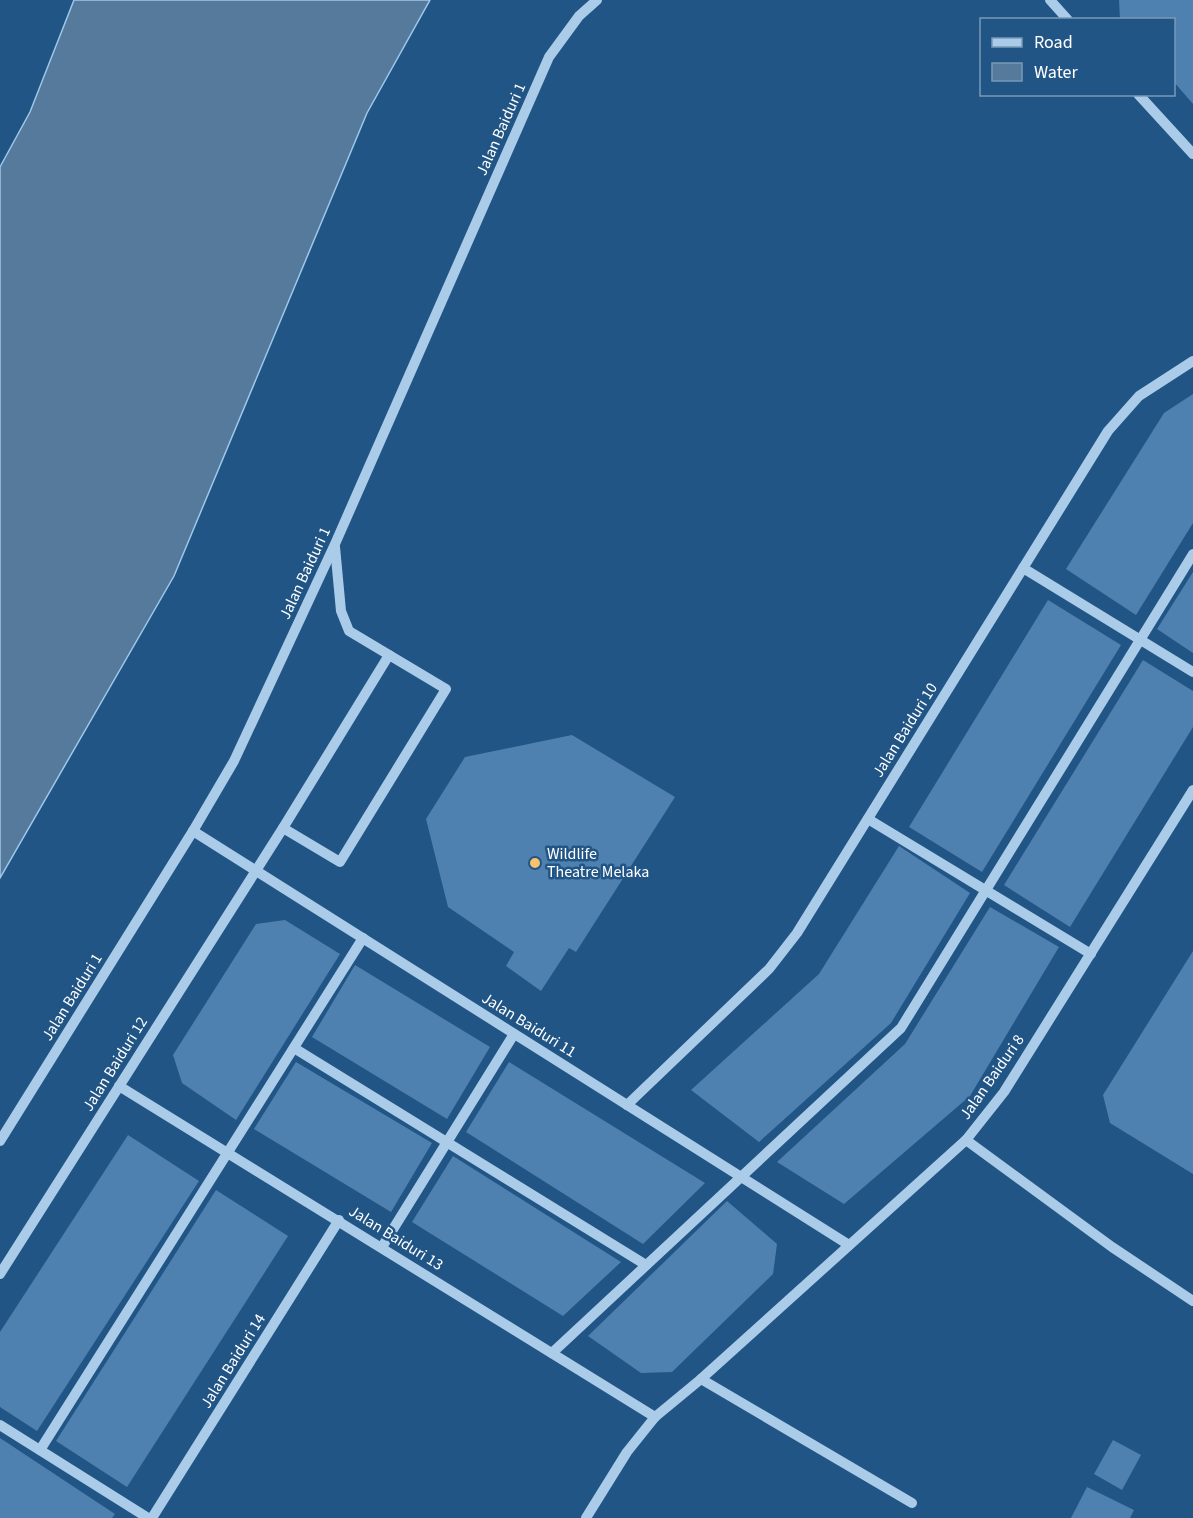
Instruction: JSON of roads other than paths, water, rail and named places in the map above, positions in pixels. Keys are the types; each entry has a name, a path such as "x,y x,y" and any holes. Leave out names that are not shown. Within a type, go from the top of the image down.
{"street":[{"name":"Jalan Baiduri 1","path":"0,1141 234,761 335,544 549,57 579,16 597,0"},
{"path":"1052,1 1066,18"},
{"path":"1140,96 1193,154"},
{"name":"Jalan Baiduri 10","path":"627,1104 769,969 797,933 1108,430 1139,396 1193,362"},
{"path":"283,828 340,862 446,689 349,631 341,611 335,544"},
{"path":"552,1353 901,1028 1193,554"},
{"path":"1023,568 1193,672"},
{"name":"Jalan Baiduri 12","path":"0,1275 283,828 389,655"},
{"name":"Jalan Baiduri 8","path":"586,1518 627,1452 655,1417 701,1379 966,1140 1004,1092 1193,789"},
{"path":"868,819 1091,954"},
{"name":"Jalan Baiduri 11","path":"193,831 849,1245"},
{"path":"40,1450 363,938"},
{"path":"382,1247 514,1034"},
{"path":"294,1048 646,1264"},
{"name":"Jalan Baiduri 13","path":"119,1086 655,1417"},
{"path":"966,1140 1112,1247 1193,1301"},
{"name":"Jalan Baiduri 14","path":"150,1518 339,1220"},
{"path":"701,1379 912,1503"},
{"path":"0,1425 150,1518"}],"water":[{"path":"74,0 430,0 367,113 174,576 0,878 0,167 30,112"}],"place":[{"name":"Wildlife Theatre Melaka","path":"535,863"}]}
